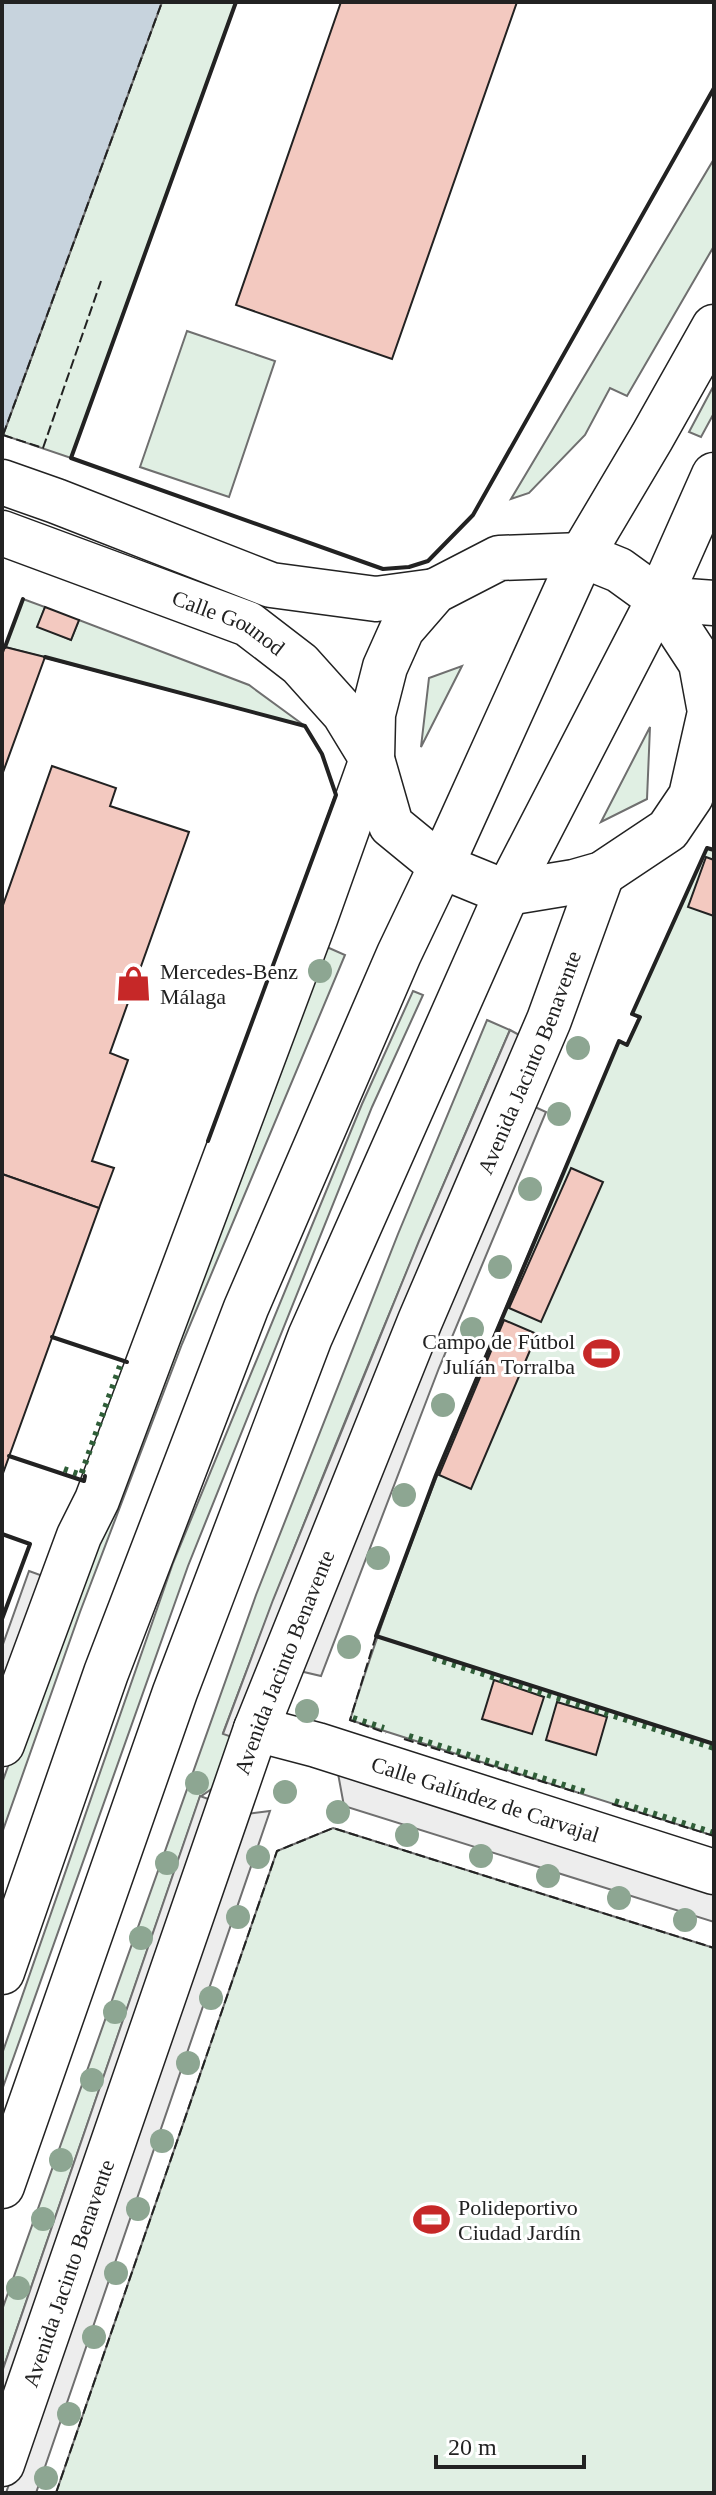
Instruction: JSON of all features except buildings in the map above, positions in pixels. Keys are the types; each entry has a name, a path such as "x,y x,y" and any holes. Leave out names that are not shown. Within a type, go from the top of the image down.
{"main road":[{"path":"2,1972 106,1673 246,1308 399,954 582,555 714,327"},
{"path":"2,2186 175,1692 310,1337 507,893 659,599 714,475"},
{"path":"2,482 271,585 376,599 435,591 499,558 582,555 619,570 659,599 701,663 712,713 691,796 668,830"},
{"name":"Calle Gounod","path":"21,540 248,624 300,664 344,713 372,759"},
{"path":"435,591 402,629 385,667 373,714 372,759 391,825 441,866 507,893 574,882 602,874 668,830 714,816"},
{"path":"659,599 714,603"},
{"path":"2,1744 79,1536 97,1500 372,759"},
{"name":"Avenida Jacinto Benavente","path":"2,2464 256,1729 420,1321 549,1020 602,874"},
{"name":"Calle Galíndez de Carvajal","path":"256,1729 317,1745 714,1872"}],"green space":[{"path":"162,2 236,2 71,458 3,435"},
{"path":"714,159 714,246 627,396 610,388 585,435 529,493 511,499"},
{"path":"187,331 275,361 229,497 140,467"},
{"path":"714,385 714,413 701,437 689,432"},
{"path":"23,599 45,607 38,626 71,640 79,620 249,685 305,726 5,647"},
{"path":"462,666 421,747 429,678"},
{"path":"650,727 647,799 601,822"},
{"name":"Campo de Fútbol Julíán Torralba","path":"707,848 714,850 714,1836 350,1720 442,1462 619,1041 627,1044 639,1018 632,1014"},
{"path":"320,944 345,955 182,1344 80,1612 2,1833 2,1783 66,1605"},
{"path":"413,991 423,995 372,1107 188,1566 2,2090 2,2054 173,1563 362,1104"},
{"path":"487,1020 510,1030 362,1380 223,1733 241,1740 219,1784 200,1797 2,2372 2,2310 256,1595 398,1234"},
{"name":"Polideportivo Ciudad Jardín","path":"333,1828 714,1948 714,2493 56,2493 277,1851"}],"shaded area":[{"path":"2,2 162,2 2,438"},
{"path":"510,1030 523,1037 241,1740 223,1734 273,1600 419,1241"},
{"path":"522,1101 546,1112 439,1368 321,1676 291,1669"},
{"path":"29,1571 43,1576 2,1689 2,1647"},
{"path":"337,1768 714,1887 714,1922 344,1806"},
{"path":"200,1796 214,1801 2,2416 2,2372"},
{"path":"270,1811 36,2493 6,2493 239,1815"}],"hedge":[{"path":"64,1469 81,1475 120,1366"},
{"path":"433,1658 714,1748"},
{"path":"353,1718 384,1728"},
{"path":"409,1736 586,1792"},
{"path":"615,1801 714,1833"}],"fence":[{"path":"3,435 162,2"},
{"path":"3,435 43,448 101,281"},
{"path":"376,1636 350,1720 386,1733"},
{"path":"404,1739 579,1793"},
{"path":"612,1804 714,1836"},
{"path":"56,2493 277,1851 333,1828 714,1948"}],"wall":[{"path":"236,2 71,458 383,569 409,567 428,561 473,515 714,88"},
{"path":"5,647 23,599"},
{"path":"45,657 305,726 322,754 336,795 208,1141"},
{"path":"714,850 707,848 632,1014 640,1017 627,1045 619,1041 436,1475 376,1636 714,1744"},
{"path":"52,1337 127,1362"},
{"path":"9,1456 84,1481 85,1476"},
{"path":"2,1534 30,1544 2,1619"}],"place":[{"name":"Mercedes-Benz Málaga","path":"134,984"},
{"name":"Campo de Fútbol Julíán Torralba","path":"601,1354"},
{"name":"Polideportivo Ciudad Jardín","path":"432,2220"}]}
